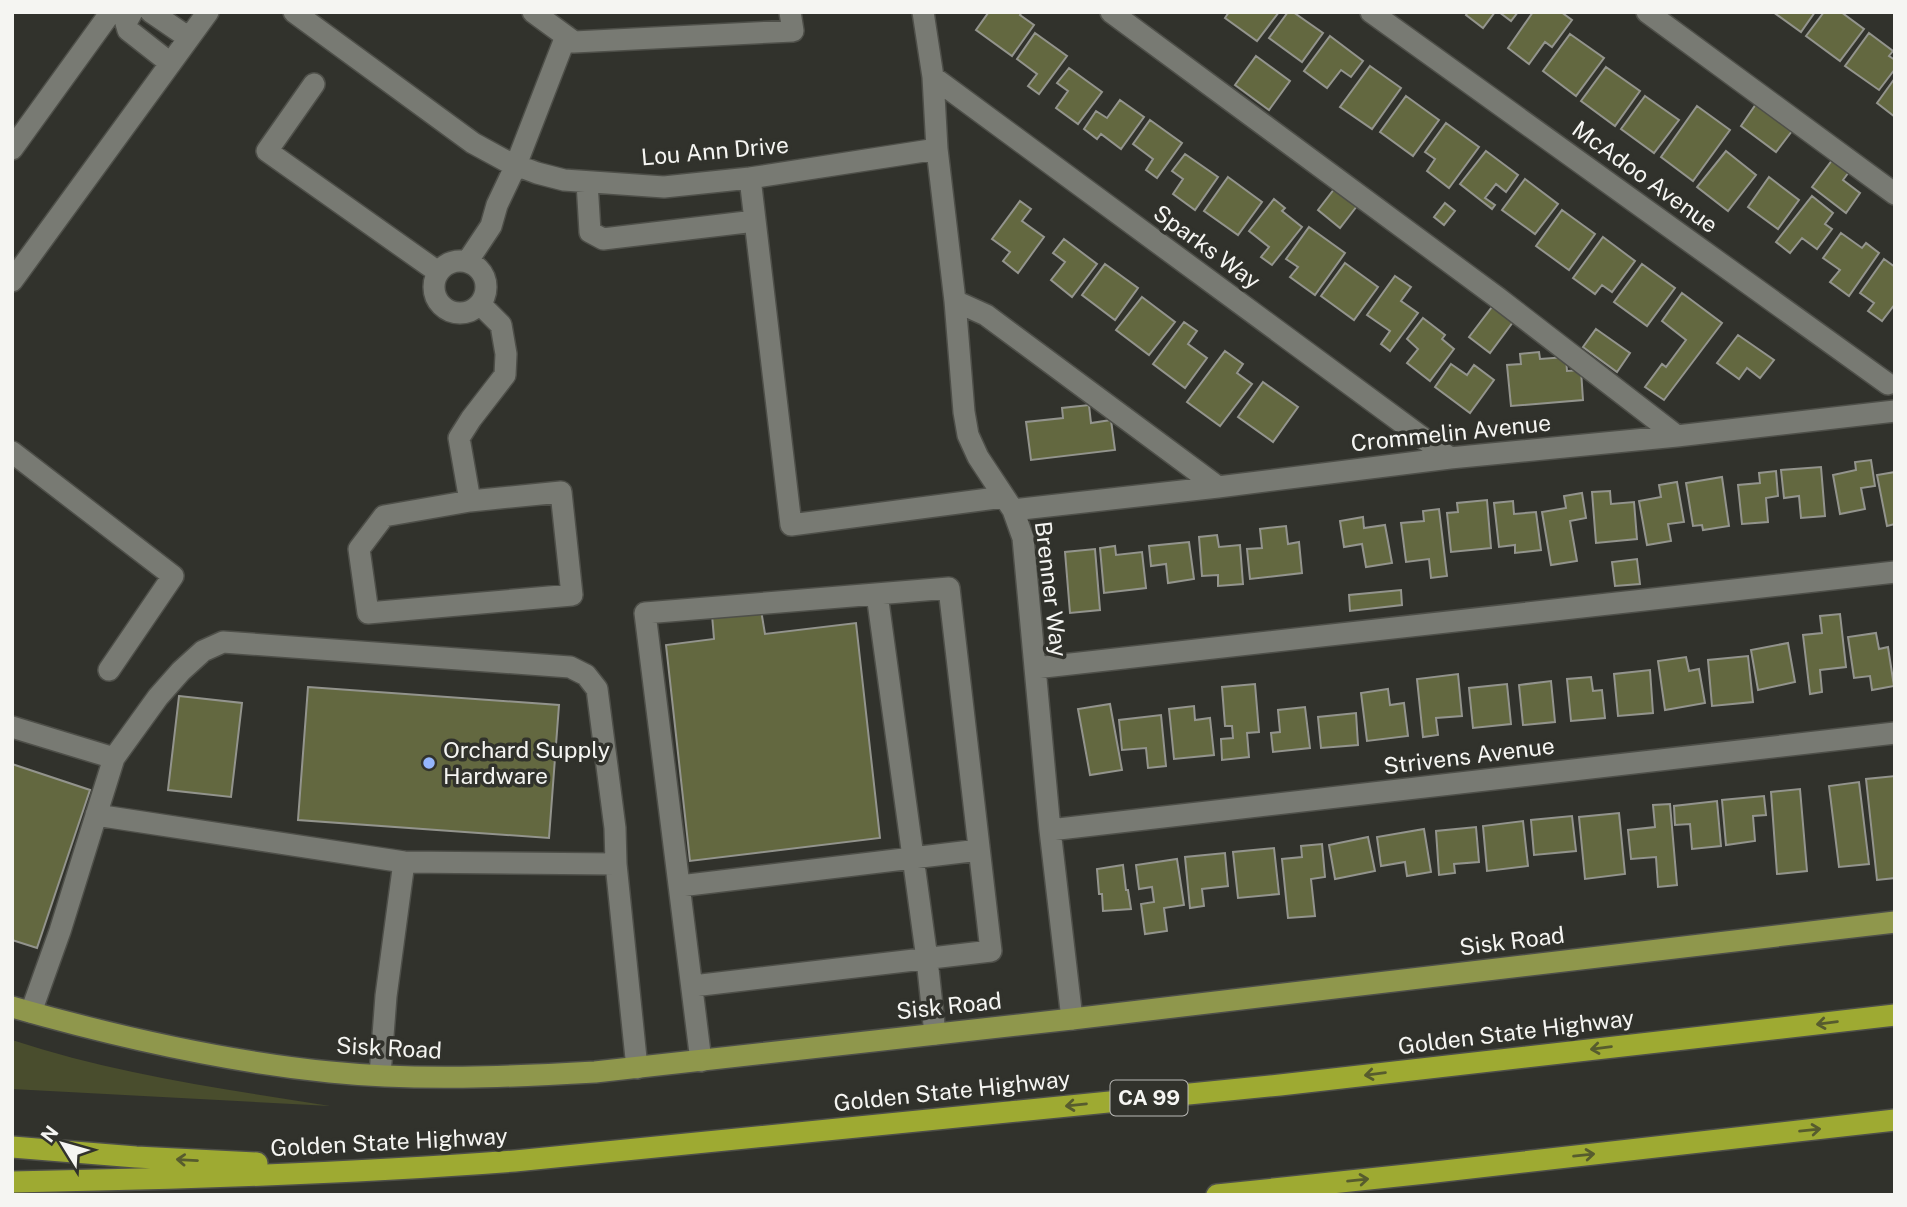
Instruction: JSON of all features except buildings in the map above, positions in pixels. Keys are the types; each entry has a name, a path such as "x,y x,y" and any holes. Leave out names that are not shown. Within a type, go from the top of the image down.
{"highway":[{"name":"Golden State Highway","path":"12,1182 402,1170 528,1160 1280,1085 1895,1015"},
{"path":"1217,1195 1895,1120"},
{"path":"12,1147 136,1157 402,1170"}],"main road":[{"name":"Sisk Road","path":"22,1010 155,1045 270,1065 443,1078 523,1076 701,1061 1895,922"}],"street":[{"path":"12,281 208,12"},
{"name":"Lou Ann Drive","path":"294,12 472,143 516,165 564,180 664,187 750,178 937,149"},
{"path":"533,12 574,42 793,31 790,12"},
{"name":"Brenner Way","path":"923,12 933,77 937,149 968,435 978,457 1009,503 1023,538 1050,830 1072,1019"},
{"path":"1111,12 1498,298 1676,436"},
{"name":"McAdoo Avenue","path":"1371,12 1891,380"},
{"path":"1647,12 1895,194"},
{"path":"130,13 189,38"},
{"path":"130,13 126,23 128,30 170,63"},
{"path":"12,149 130,13"},
{"path":"467,262 491,226 497,205 516,165 566,36"},
{"name":"Sparks Way","path":"933,77 1450,458"},
{"path":"314,84 267,151 438,272"},
{"path":"587,182 590,232 603,239 755,221 750,178"},
{"name":"Crommelin Avenue","path":"755,221 791,525 1009,503 1218,487 1450,458 1895,411"},
{"path":"467,262 475,265 485,279 486,288 480,304 473,310 456,313 441,305 434,289 438,272 451,263 467,262"},
{"path":"955,301 986,315 1218,487"},
{"path":"470,501 459,438 505,376 506,354 501,326 480,304"},
{"path":"1868,414 1891,380"},
{"path":"12,452 173,576 110,670"},
{"path":"561,492 572,595 368,614 359,549 384,516 470,501 561,492"},
{"path":"1035,668 1895,572"},
{"path":"693,986 991,951 949,589 645,613 701,1061"},
{"path":"877,594 935,1034"},
{"path":"22,1010 60,930 114,758 158,697 203,651 223,642 570,667 586,675 597,689 615,828 637,1068"},
{"path":"12,727 114,758"},
{"name":"Strivens Avenue","path":"1050,830 1895,733"},
{"path":"96,815 404,862 617,864"},
{"path":"680,886 979,850"},
{"path":"380,1075 386,996 404,862"}],"green space":[{"path":"12,1040 130,1071 330,1106 12,1089"}],"place":[{"name":"Orchard Supply Hardware","path":"429,763"}]}
